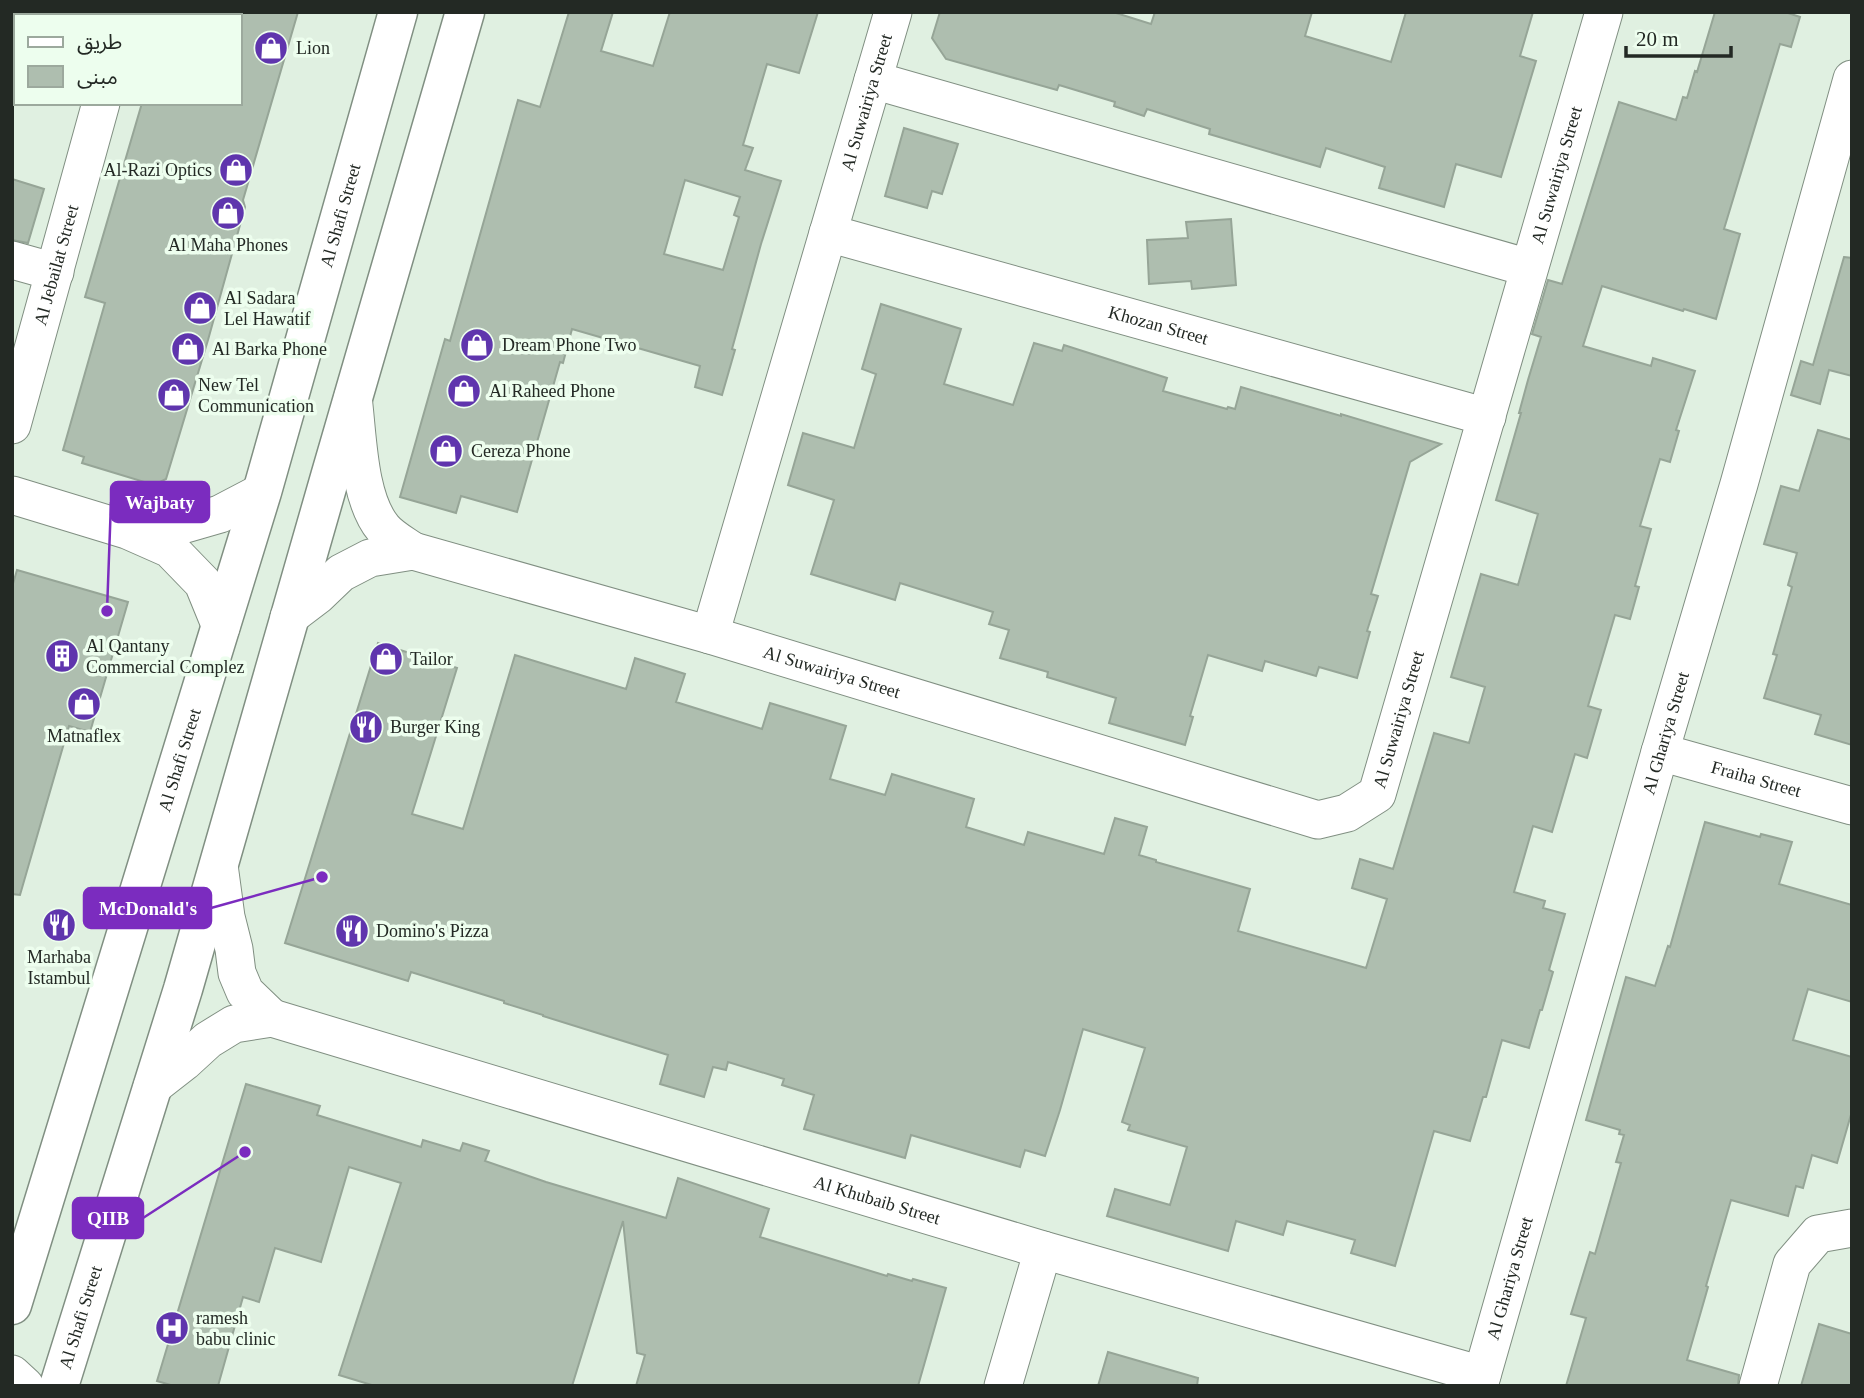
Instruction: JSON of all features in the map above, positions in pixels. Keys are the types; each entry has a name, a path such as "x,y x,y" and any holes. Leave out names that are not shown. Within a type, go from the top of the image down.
{"main road":[{"name":"Al Shafi Street","path":"12,1305 262,492 398,12"},
{"name":"Al Shafi Street","path":"59,1386 183,989 465,12"}],"street":[{"name":"Al Suwairiya Street","path":"710,635 893,12"},
{"name":"Al Suwairiya Street","path":"353,397 364,485 370,505 383,528 413,551 710,635 1318,820 1347,813 1377,794 1604,12"},
{"name":"Al Ghariya Street","path":"1480,1380 1739,484 1852,79"},
{"path":"873,80 1529,268"},
{"name":"Al Jebailat Street","path":"12,425 99,105"},
{"name":"Khozan Street","path":"828,233 1487,417"},
{"path":"12,260 55,272"},
{"path":"127,530 175,527 220,514 262,492"},
{"path":"12,495 127,530 170,549 203,583 221,627"},
{"name":"Al Suwairiya Street","path":"289,617 341,573 370,558 413,551"},
{"name":"Fraiha Street","path":"1660,752 1852,806"},
{"name":"Al Shafi Street","path":"219,865 237,973 245,992 272,1018"},
{"path":"152,1087 208,1040 234,1024 272,1018"},
{"name":"Al Khubaib Street","path":"272,1018 1480,1380"},
{"path":"1758,1386 1793,1264 1818,1234 1852,1228"},
{"path":"1003,1386 1043,1250"},
{"path":"12,1374 25,1386"}],"building":[{"path":"298,12 243,200 245,207 208,340 166,479 154,485 82,463 84,457 63,450 105,303 85,297 141,105 242,105 240,14"},
{"path":"569,12 613,12 601,51 653,66 670,12 818,12 799,73 767,64 743,145 753,148 745,170 781,181 732,349 735,350 722,395 695,387 700,366 572,329 517,512 461,496 456,513 400,497 445,339 450,341 518,100 540,107","holes":["685,180 740,197 734,215 739,217 723,270 664,254"]},
{"path":"940,12 1113,12 1151,24 1155,12 1312,12 1305,36 1391,62 1406,12 1533,12 1520,56 1536,61 1501,177 1456,164 1444,207 1379,188 1385,167 1326,148 1320,167 1209,134 1210,129 1147,109 1144,116 1114,106 1115,102 1059,85 1057,90 946,59 932,38"},
{"path":"1715,12 1785,12 1800,17 1791,47 1780,44 1724,229 1740,234 1716,319 1602,286 1583,346 1651,366 1653,358 1695,371 1676,430 1679,431 1670,462 1660,459 1640,526 1651,529 1635,586 1639,587 1630,619 1615,615 1588,706 1601,710 1587,758 1575,754 1552,832 1533,826 1514,892 1545,901 1543,908 1565,914 1549,970 1553,972 1542,1010 1529,1048 1502,1040 1470,1141 1434,1131 1395,1266 1351,1253 1355,1240 1287,1221 1283,1235 1236,1221 1228,1251 1107,1216 1115,1189 1170,1205 1187,1147 1128,1130 1130,1125 1122,1122 1145,1048 1083,1029 1045,1156 1025,1150 1020,1167 911,1135 905,1158 804,1129 814,1095 782,1085 784,1079 728,1062 726,1070 713,1067 704,1097 660,1084 668,1055 411,972 408,981 285,943 378,643 457,668 412,814 463,829 515,655 626,689 635,658 685,674 676,702 762,729 770,703 846,726 830,779 885,795 892,774 974,799 966,827 1024,845 1028,832 1104,854 1115,818 1147,827 1139,855 1250,889 1238,931 1366,968 1387,899 1352,888 1360,859 1393,869 1434,733 1469,743 1485,687 1451,677 1481,574 1518,585 1538,514 1496,500 1541,337 1532,334 1548,280 1562,284 1619,102 1676,120 1683,97 1687,98 1695,71 1697,72"},
{"path":"904,128 958,144 942,194 932,191 927,208 885,196"},
{"path":"12,179 44,189 28,243 12,240"},
{"path":"1231,219 1236,285 1192,289 1191,281 1149,284 1147,240 1188,238 1186,222"},
{"path":"1844,257 1852,258 1852,376 1829,370 1820,404 1791,395 1801,361 1813,365"},
{"path":"881,304 961,329 944,384 1013,405 1034,343 1062,351 1064,345 1167,378 1163,391 1227,409 1235,409 1241,387 1441,444 1410,462 1371,594 1378,596 1357,678 1319,667 1316,676 1265,661 1262,671 1208,655 1190,716 1193,717 1185,745 1109,723 1116,698 1047,677 1048,672 1000,658 1009,630 989,624 993,612 900,583 895,600 811,574 834,500 788,485 803,433 854,448 876,374 862,369"},
{"path":"1818,430 1852,440 1852,745 1815,734 1821,715 1764,698 1777,655 1773,654 1792,587 1788,585 1797,553 1764,544 1781,486 1799,491"},
{"name":"Al Qantany Commercial Complez","path":"17,570 128,602 90,732 69,726 20,895 12,894 12,587"},
{"path":"1705,822 1760,837 1761,834 1792,842 1779,884 1852,905 1852,1002 1808,989 1793,1040 1852,1057 1852,1111 1837,1163 1812,1155 1803,1188 1796,1186 1788,1216 1731,1200 1687,1360 1739,1375 1738,1386 1566,1386 1586,1318 1571,1314 1590,1252 1595,1254 1621,1163 1616,1162 1624,1135 1619,1134 1620,1130 1586,1120 1626,977 1655,986 1668,946 1670,947"},
{"path":"246,1084 320,1106 317,1115 421,1147 423,1140 460,1151 463,1143 489,1151 485,1161 666,1218 678,1178 769,1209 760,1237 887,1276 888,1274 912,1281 913,1279 946,1288 918,1386 636,1386 645,1355 637,1353 623,1221 572,1386 375,1386 339,1375 401,1183 349,1167 321,1262 275,1248 259,1302 243,1297 218,1386 174,1386 157,1381"},
{"path":"1819,1324 1852,1334 1852,1386 1801,1386"},
{"path":"1108,1352 1198,1378 1197,1386 1098,1386"}],"place":[{"name":"Lion","path":"271,48"},
{"name":"Al-Razi Optics","path":"236,170"},
{"name":"Al Maha Phones","path":"228,213"},
{"name":"Al Sadara Lel Hawatif","path":"200,308"},
{"name":"Dream Phone Two","path":"477,345"},
{"name":"Al Barka Phone","path":"188,349"},
{"name":"Al Raheed Phone","path":"464,391"},
{"name":"New Tel Communication","path":"174,395"},
{"name":"Cereza Phone","path":"446,451"},
{"name":"Wajbaty","path":"107,611"},
{"name":"Al Qantany Commercial Complez","path":"62,656"},
{"name":"Tailor","path":"386,659"},
{"name":"Matnaflex","path":"84,704"},
{"name":"Burger King","path":"366,727"},
{"name":"McDonald's","path":"322,877"},
{"name":"Marhaba Istambul","path":"59,925"},
{"name":"Domino's Pizza","path":"352,931"},
{"name":"QIIB","path":"245,1152"},
{"name":"ramesh babu clinic","path":"172,1328"}]}
